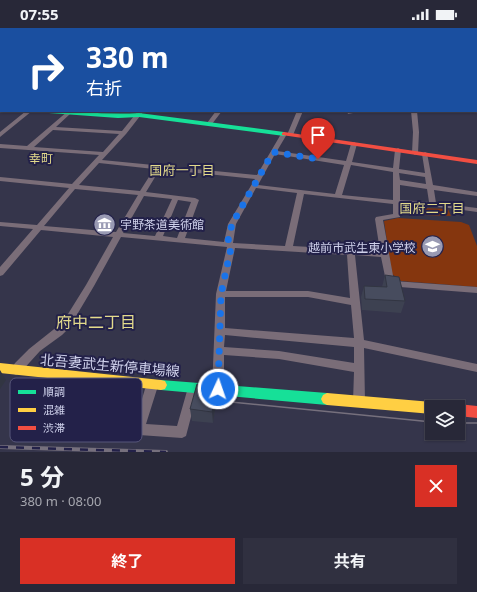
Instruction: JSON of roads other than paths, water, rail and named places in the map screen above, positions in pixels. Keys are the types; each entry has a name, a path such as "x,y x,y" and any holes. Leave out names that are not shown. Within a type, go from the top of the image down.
{"street":[{"path":"0,134 28,112"},
{"path":"29,148 69,112 118,116 140,113 477,162"},
{"path":"210,123 218,112"},
{"path":"218,389 221,294 231,246 228,241 232,224 273,152 287,134 299,112"},
{"path":"414,112 416,132 415,153"},
{"path":"0,273 73,187 124,133 140,113"},
{"path":"52,128 124,133"},
{"path":"338,196 354,144"},
{"path":"0,146 104,154"},
{"path":"398,150 396,171 397,215 379,218 390,284 477,290"},
{"path":"273,152 428,175"},
{"path":"425,154 433,205"},
{"path":"98,161 258,178"},
{"path":"16,370 22,362 64,327 118,236 141,193 158,168"},
{"path":"0,179 195,200 180,242"},
{"path":"396,182 477,194"},
{"path":"253,186 477,210"},
{"path":"288,249 301,192"},
{"path":"158,239 176,197"},
{"path":"0,224 231,246 384,254"},
{"path":"351,252 359,342 359,402"},
{"path":"221,294 308,294 355,302"},
{"path":"220,331 359,342 477,368"},
{"path":"220,351 279,355 359,368"},
{"name":"北吾妻武生新停車場線","path":"0,368 85,378"},
{"name":"北吾妻武生新停車場線","path":"142,383 425,407"},
{"path":"142,418 150,389"},
{"path":"142,429 182,432 191,394"},
{"path":"465,411 477,412"}],"tram line":[{"path":"221,401 425,421"},
{"path":"465,423 477,423"}],"railway":[{"path":"0,447 166,452"}],"place":[{"name":"宇野茶道美術館","path":"105,224"},
{"name":"越前市武生東小学校","path":"432,247"}],"district":[{"name":"幸町","path":"41,158"},
{"name":"国府一丁目","path":"182,170"},
{"name":"国府二丁目","path":"432,208"},
{"name":"府中二丁目","path":"96,322"}]}
